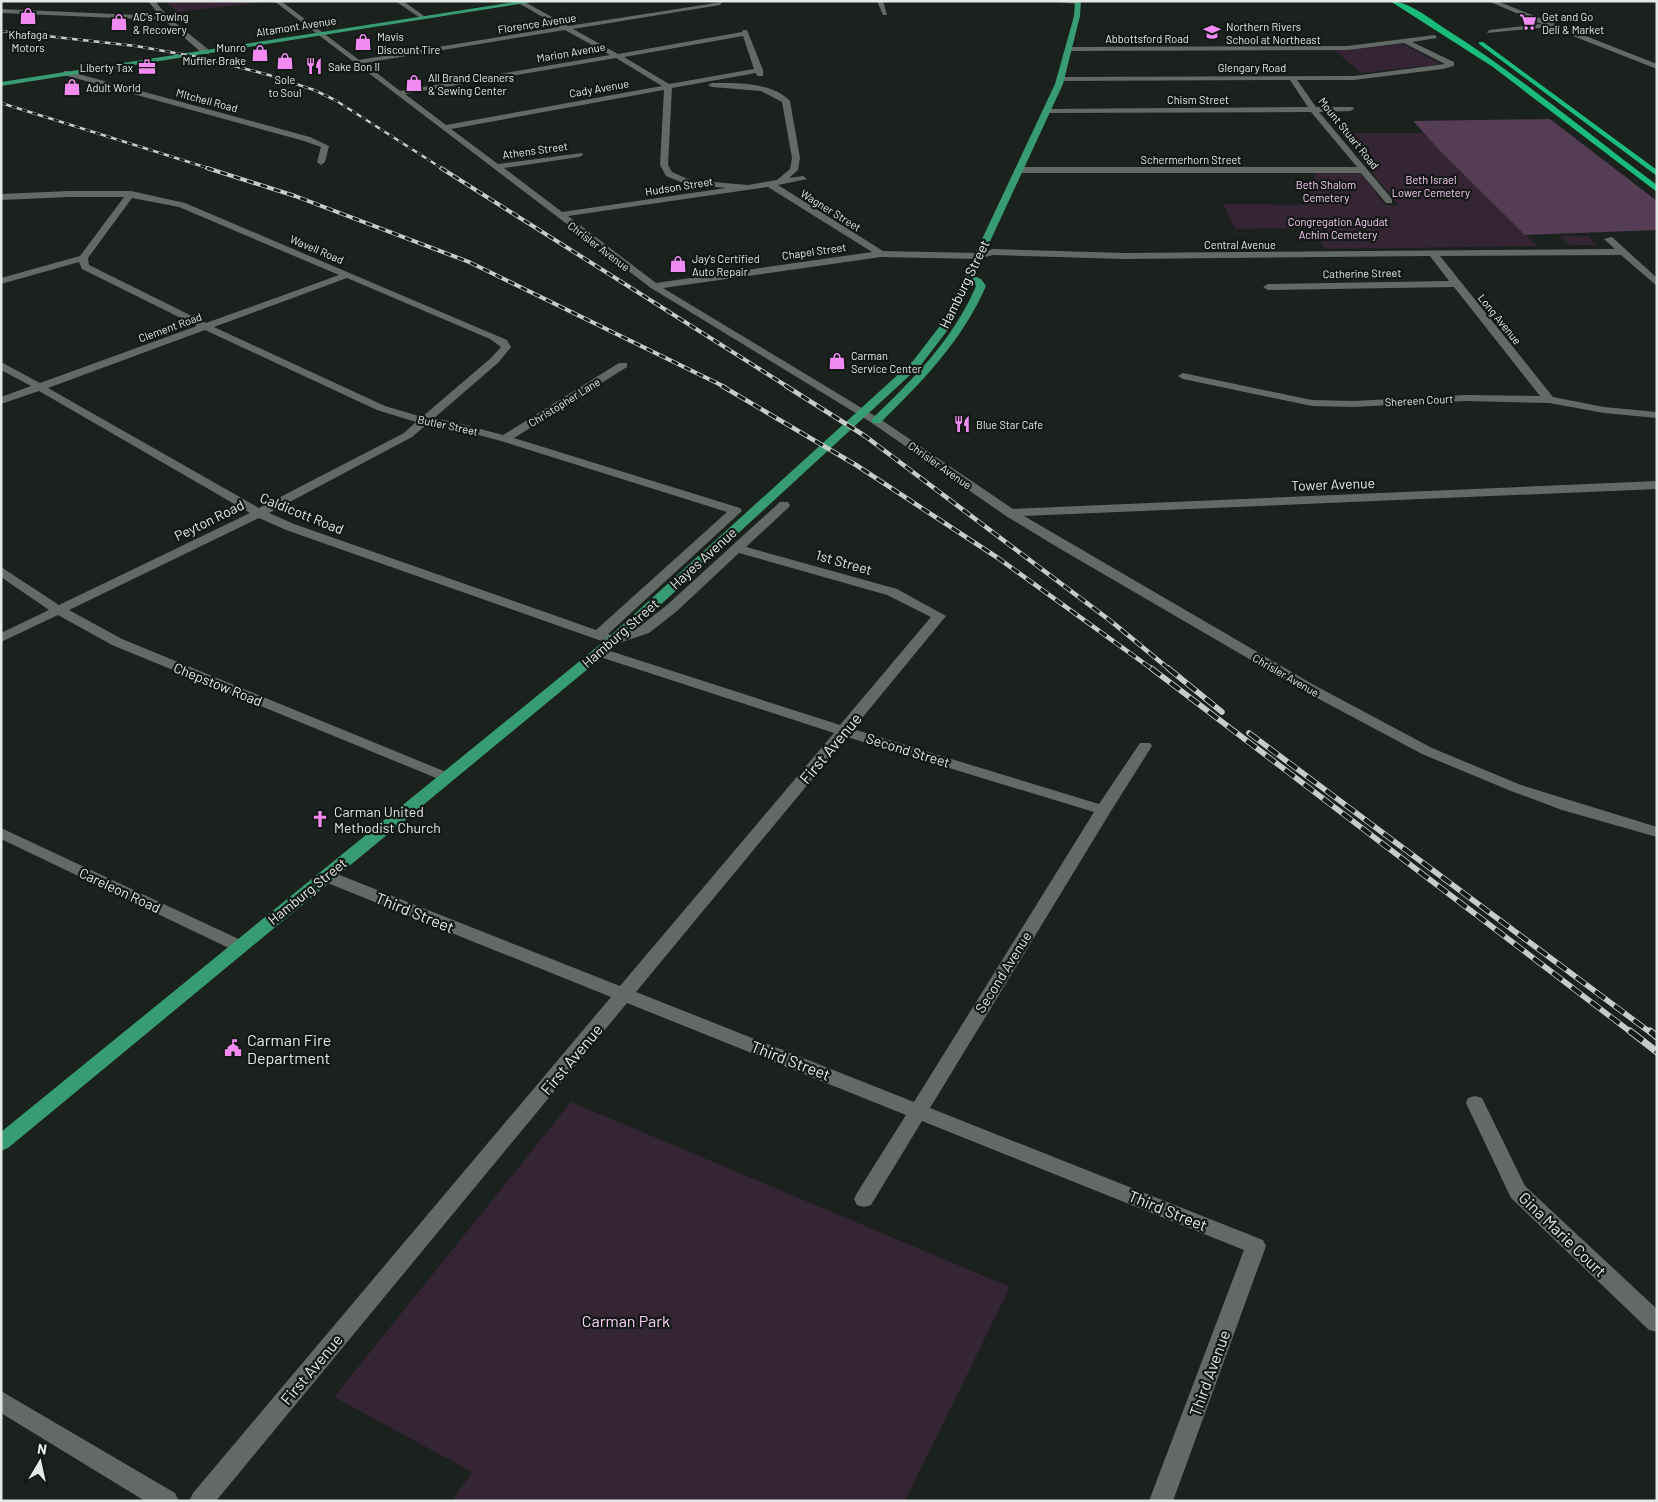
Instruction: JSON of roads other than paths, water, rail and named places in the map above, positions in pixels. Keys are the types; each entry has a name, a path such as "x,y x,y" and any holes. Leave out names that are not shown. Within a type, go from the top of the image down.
{"highway":[{"path":"1393,1 1482,55 1657,188"},
{"path":"1409,1 1440,18"},
{"path":"1473,38 1657,174"}],"main road":[{"name":"Altamont Avenue","path":"2,84 535,1"},
{"name":"Hamburg Street","path":"1,1143 599,652 606,638 814,459 917,363 948,323 1061,79 1078,2"},
{"path":"876,421 933,365 953,338 981,286 978,281 970,278"}],"street":[{"path":"151,1 166,18 206,52"},
{"name":"Chrisler Avenue","path":"277,1 654,286 876,421 1010,513 1061,544 1317,693 1428,752 1534,795 1657,832"},
{"path":"398,1 424,18"},
{"path":"880,1 885,14"},
{"path":"1050,1 1078,2"},
{"path":"1491,1 1657,67"},
{"path":"520,2 662,80 668,87 664,166 669,174 689,182 747,187"},
{"name":"Florence Avenue","path":"357,62 720,3"},
{"path":"1,11 166,18"},
{"path":"1489,32 1552,25"},
{"name":"Marion Avenue","path":"400,93 745,32 759,72"},
{"name":"Abbottsford Road","path":"1069,49 1347,48 1435,38"},
{"name":"Glengary Road","path":"1061,79 1381,76 1443,67 1451,64 1405,41"},
{"name":"Cady Avenue","path":"444,128 759,72"},
{"name":"MItchell Road","path":"67,73 307,139 325,146 321,162"},
{"name":"Mount Stuart Road","path":"1292,78 1314,110 1390,201"},
{"name":"Wagner Street","path":"678,85 740,86 773,92 783,98 786,101 796,158 794,170 774,183 881,254"},
{"name":"Chism Street","path":"1046,111 1314,110 1350,108"},
{"name":"Athens Street","path":"495,167 578,155"},
{"name":"Schermerhorn Street","path":"1019,170 1364,170"},
{"name":"Hudson Street","path":"559,216 803,179"},
{"path":"689,182 694,196"},
{"path":"1,281 83,258 131,194"},
{"name":"Wavell Road","path":"1,197 131,194 160,198 182,205 503,342 506,348 495,360 426,422"},
{"path":"1609,239 1657,283"},
{"name":"Central Avenue","path":"978,256 993,252 1124,256 1623,252"},
{"name":"Chapel Street","path":"654,286 881,254 978,256"},
{"name":"Long Avenue","path":"1432,254 1549,400"},
{"name":"Butler Street","path":"83,258 86,267 206,327 381,408 426,422 450,424 505,439 736,511 606,638"},
{"name":"Clement Road","path":"1,401 347,275"},
{"name":"Catherine Street","path":"1268,287 1456,284"},
{"name":"Caldicott Road","path":"1,365 259,513 290,527 606,638"},
{"name":"Christopher Lane","path":"505,439 622,365"},
{"name":"Shereen Court","path":"1183,376 1312,403 1354,404 1465,398 1549,400 1604,410 1657,415"},
{"name":"Peyton Road","path":"1,638 259,513 408,435 426,422"},
{"name":"Tower Avenue","path":"1010,513 1657,485"},
{"name":"Hayes Avenue","path":"606,638 644,630 738,549 784,505"},
{"name":"1st Street","path":"738,549 892,592 939,616"},
{"name":"Chepstow Road","path":"1,571 58,610 117,642 446,777"},
{"name":"First Avenue","path":"201,1501 939,616"},
{"name":"Second Street","path":"599,652 844,731 1103,810"},
{"name":"Second Avenue","path":"864,1199 1103,810 1145,746"},
{"name":"Careleon Road","path":"1,833 239,946"},
{"name":"Third Street","path":"326,876 1256,1246"},
{"name":"Gina Marie Court","path":"1475,1103 1518,1192 1657,1323"},
{"name":"Third Avenue","path":"1161,1501 1256,1246"},
{"path":"1,1401 167,1501"}],"railway":[{"path":"1,31 136,46 203,58 269,75 314,90 335,100 443,169"},
{"path":"1,103 211,169"},
{"path":"207,168 295,196 469,262 725,387"},
{"path":"441,168 788,387"},
{"path":"722,386 856,465 998,558 1152,669"},
{"path":"786,386 865,436 1112,622 1169,669"},
{"path":"1151,668 1632,1033"},
{"path":"1168,668 1222,712"},
{"path":"1249,733 1651,1033"},
{"path":"1630,1031 1657,1052"},
{"path":"1650,1031 1657,1037"}],"place":[{"name":"Khafaga Motors","path":"28,16"},
{"name":"AC's Towing & Recovery","path":"119,22"},
{"name":"Get and Go Deli & Market","path":"1528,22"},
{"name":"Northern Rivers School at Northeast","path":"1212,32"},
{"name":"Mavis Discount Tire","path":"363,42"},
{"name":"Munro Muffler Brake","path":"260,53"},
{"name":"Sole to Soul","path":"285,61"},
{"name":"Sake Bon II","path":"314,66"},
{"name":"Liberty Tax","path":"147,67"},
{"name":"All Brand Cleaners & Sewing Center","path":"414,83"},
{"name":"Adult World","path":"72,87"},
{"name":"Jay's Certified Auto Repair","path":"678,264"},
{"name":"Carman Service Center","path":"837,361"},
{"name":"Blue Star Cafe","path":"962,424"},
{"name":"Carman United Methodist Church","path":"320,819"},
{"name":"Carman Fire Department","path":"233,1048"}],"park label":[{"name":"Beth Israel Lower Cemetery","path":"1431,185"},
{"name":"Beth Shalom Cemetery","path":"1326,190"},
{"name":"Congregation Agudat Achim Cemetery","path":"1338,227"},
{"name":"Carman Park","path":"626,1320"}]}
